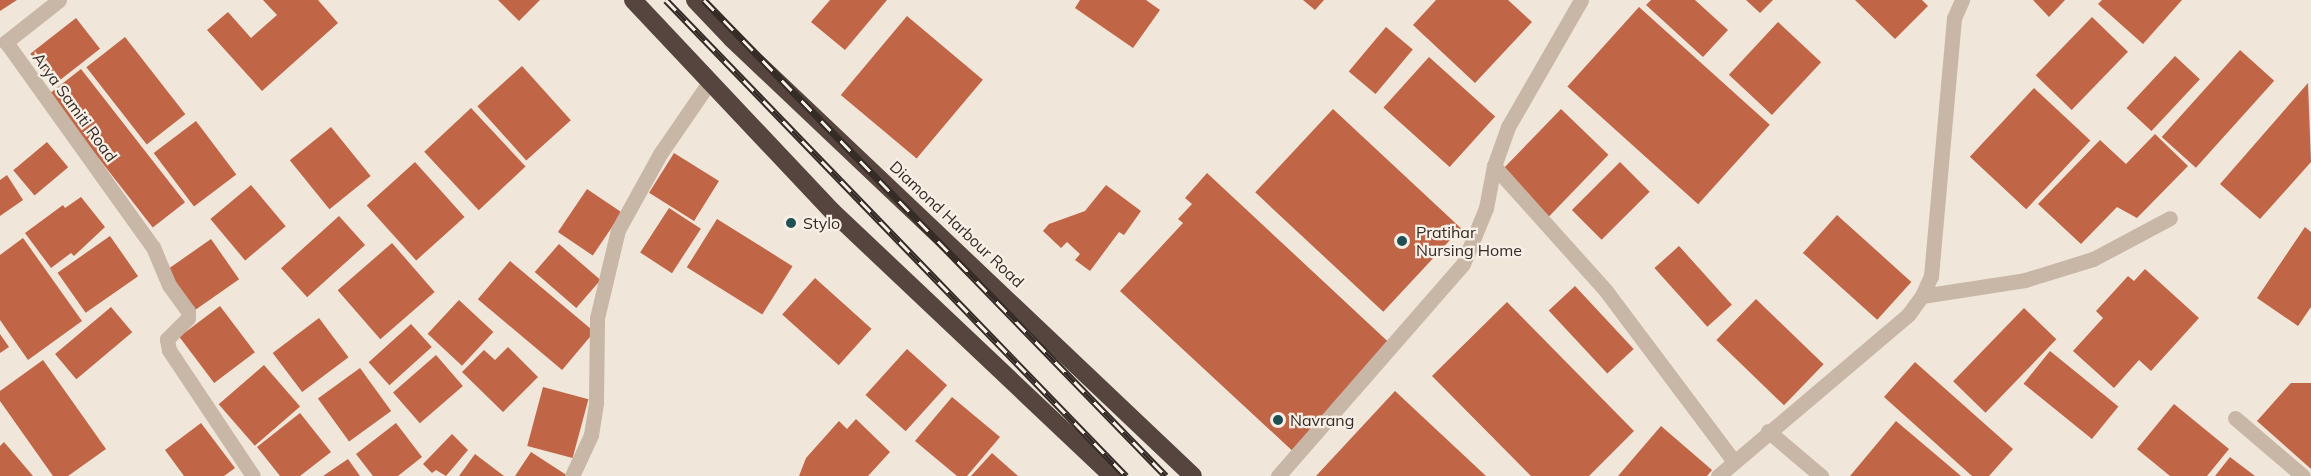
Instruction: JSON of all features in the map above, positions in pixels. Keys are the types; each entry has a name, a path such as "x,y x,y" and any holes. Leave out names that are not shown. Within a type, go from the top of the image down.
{"highway":[{"path":"633,0 833,212 1112,476"},
{"name":"Diamond Harbour Road","path":"695,0 732,39 1193,476"}],"street":[{"name":"Arya Samiti Road","path":"58,0 3,39 153,247 169,285 188,311 188,318 167,339 169,350 253,476"},
{"path":"1278,476 1463,264 1486,208 1494,166 1508,127 1581,0"},
{"path":"1718,476 1733,460 1908,315 1922,296 1930,276 1954,18 1962,0"},
{"path":"572,476 591,435 596,402 597,318 618,230 660,154 710,81"},
{"path":"1494,166 1606,291 1733,460"},
{"path":"1922,296 2025,280 2093,259 2170,219"},
{"path":"2235,418 2303,476"},
{"path":"1768,431 1821,476"}],"building":[{"path":"0,0 17,0 0,11"},
{"path":"263,0 318,0 338,23 262,91 207,30 228,12 251,38 277,15"},
{"path":"498,0 540,0 519,21"},
{"path":"830,0 887,0 845,50 811,22"},
{"path":"1080,0 1146,0 1160,10 1133,48 1075,8"},
{"path":"1303,0 1324,0 1315,10"},
{"path":"1436,0 1508,0 1532,22 1475,83 1413,25"},
{"path":"1651,0 1695,0 1728,30 1703,57 1646,5"},
{"path":"1746,0 1773,0 1760,13"},
{"path":"1855,0 1922,0 1928,6 1895,39"},
{"path":"2033,0 2065,0 2049,17"},
{"path":"2102,0 2182,0 2143,44 2098,4"},
{"path":"1639,7 1770,125 1698,204 1567,87"},
{"path":"907,16 983,80 917,159 841,95"},
{"path":"2092,17 2128,52 2072,110 2036,75"},
{"path":"76,18 100,49 54,84 30,54"},
{"path":"1778,22 1821,62 1772,115 1729,75"},
{"path":"1386,27 1413,49 1376,94 1349,71"},
{"path":"125,37 185,114 147,144 86,67"},
{"path":"2240,50 2274,81 2196,168 2162,137"},
{"path":"2175,56 2200,79 2151,131 2127,108"},
{"path":"1429,57 1495,117 1450,167 1383,108"},
{"path":"522,66 571,120 526,160 477,106"},
{"path":"81,69 185,202 153,227 49,94"},
{"path":"2308,83 2311,162 2260,219 2220,184"},
{"path":"2034,88 2090,141 2026,209 1970,157"},
{"path":"471,108 526,167 479,210 424,152"},
{"path":"1333,109 1461,228 1383,312 1255,192"},
{"path":"1561,109 1608,155 1549,217 1501,171"},
{"path":"196,121 236,175 194,206 154,153"},
{"path":"331,127 371,176 329,209 290,160"},
{"path":"2155,134 2188,166 2137,218 2117,207 2081,244 2038,204 2100,140 2126,164"},
{"path":"47,142 68,167 35,196 13,170"},
{"path":"674,153 719,181 694,221 649,193"},
{"path":"415,162 465,217 416,260 367,205"},
{"path":"1620,162 1650,192 1602,240 1572,210"},
{"path":"1207,173 1397,350 1298,456 1120,291 1183,223 1178,219 1192,204 1185,198"},
{"path":"7,175 23,200 0,216 0,180"},
{"path":"251,185 286,226 245,260 210,219"},
{"path":"1106,185 1141,211 1124,235 1119,232 1090,271 1075,260 1080,254 1067,242 1061,248 1043,231 1049,224 1085,211"},
{"path":"587,189 622,212 593,256 558,232"},
{"path":"81,197 105,227 74,256 71,253 51,268 25,233 63,205 65,208"},
{"path":"669,208 701,229 672,273 640,252"},
{"path":"1837,215 1911,282 1877,320 1803,253"},
{"path":"339,216 365,245 307,297 281,268"},
{"path":"717,219 792,266 762,315 687,267"},
{"path":"2305,227 2311,232 2311,307 2298,326 2257,298"},
{"path":"110,236 138,276 86,313 58,273"},
{"path":"23,238 82,321 28,360 0,320 0,255"},
{"path":"211,239 239,279 194,311 166,271"},
{"path":"392,243 435,292 380,339 338,290"},
{"path":"559,244 601,280 576,308 535,272"},
{"path":"1679,246 1732,305 1707,327 1654,268"},
{"path":"510,261 594,332 562,370 478,299"},
{"path":"2145,269 2199,318 2151,371 2139,360 2114,388 2073,351 2103,318 2096,311 2128,276 2134,281"},
{"path":"815,278 871,329 839,365 782,314"},
{"path":"1575,286 1634,349 1607,373 1549,311"},
{"path":"1756,299 1824,364 1784,405 1716,340"},
{"path":"459,300 493,332 462,366 428,334"},
{"path":"1507,302 1634,431 1589,476 1531,476 1432,376"},
{"path":"220,306 255,352 214,383 179,337"},
{"path":"111,307 132,332 76,379 55,354"},
{"path":"2024,308 2056,339 1986,413 1953,381"},
{"path":"319,318 348,357 302,392 273,353"},
{"path":"411,324 432,347 389,385 369,362"},
{"path":"0,334 9,347 0,353"},
{"path":"508,347 538,377 503,412 462,372 484,350 495,360"},
{"path":"907,349 947,385 906,431 866,395"},
{"path":"2050,351 2118,406 2092,439 2024,384"},
{"path":"436,355 463,386 420,423 393,392"},
{"path":"43,360 106,449 68,476 53,476 0,401 0,391"},
{"path":"1915,362 2013,449 1989,476 1972,476 1884,397"},
{"path":"264,365 300,407 255,446 219,404"},
{"path":"360,368 391,411 349,441 318,399"},
{"path":"2291,383 2311,383 2311,469 2257,421"},
{"path":"543,387 588,399 573,458 527,446"},
{"path":"1395,391 1486,476 1316,476"},
{"path":"952,397 1000,437 967,476 957,476 915,441"},
{"path":"2174,404 2229,449 2207,476 2170,476 2137,449"},
{"path":"300,413 331,452 300,476 280,476 257,447"},
{"path":"856,419 890,452 868,476 799,476 806,458 839,421 847,429"},
{"path":"1896,421 1961,476 1850,476"},
{"path":"201,423 235,468 224,476 184,476 165,450"},
{"path":"396,423 422,457 398,476 373,476 356,454"},
{"path":"1661,426 1712,470 1707,476 1618,476"},
{"path":"452,434 468,450 446,476 436,470 432,473 423,464"},
{"path":"4,442 33,476 0,476 0,446"},
{"path":"531,452 568,476 515,476"},
{"path":"992,453 1018,476 971,476"},
{"path":"475,454 504,476 459,476"},
{"path":"2230,457 2255,476 2215,476"},
{"path":"348,459 360,476 323,476"}],"railway":[{"path":"666,0 1126,476"},
{"path":"704,0 1166,476"}],"place":[{"name":"Stylo","path":"791,223"},
{"name":"Pratihar Nursing Home","path":"1402,241"},
{"name":"Navrang","path":"1278,420"}]}
